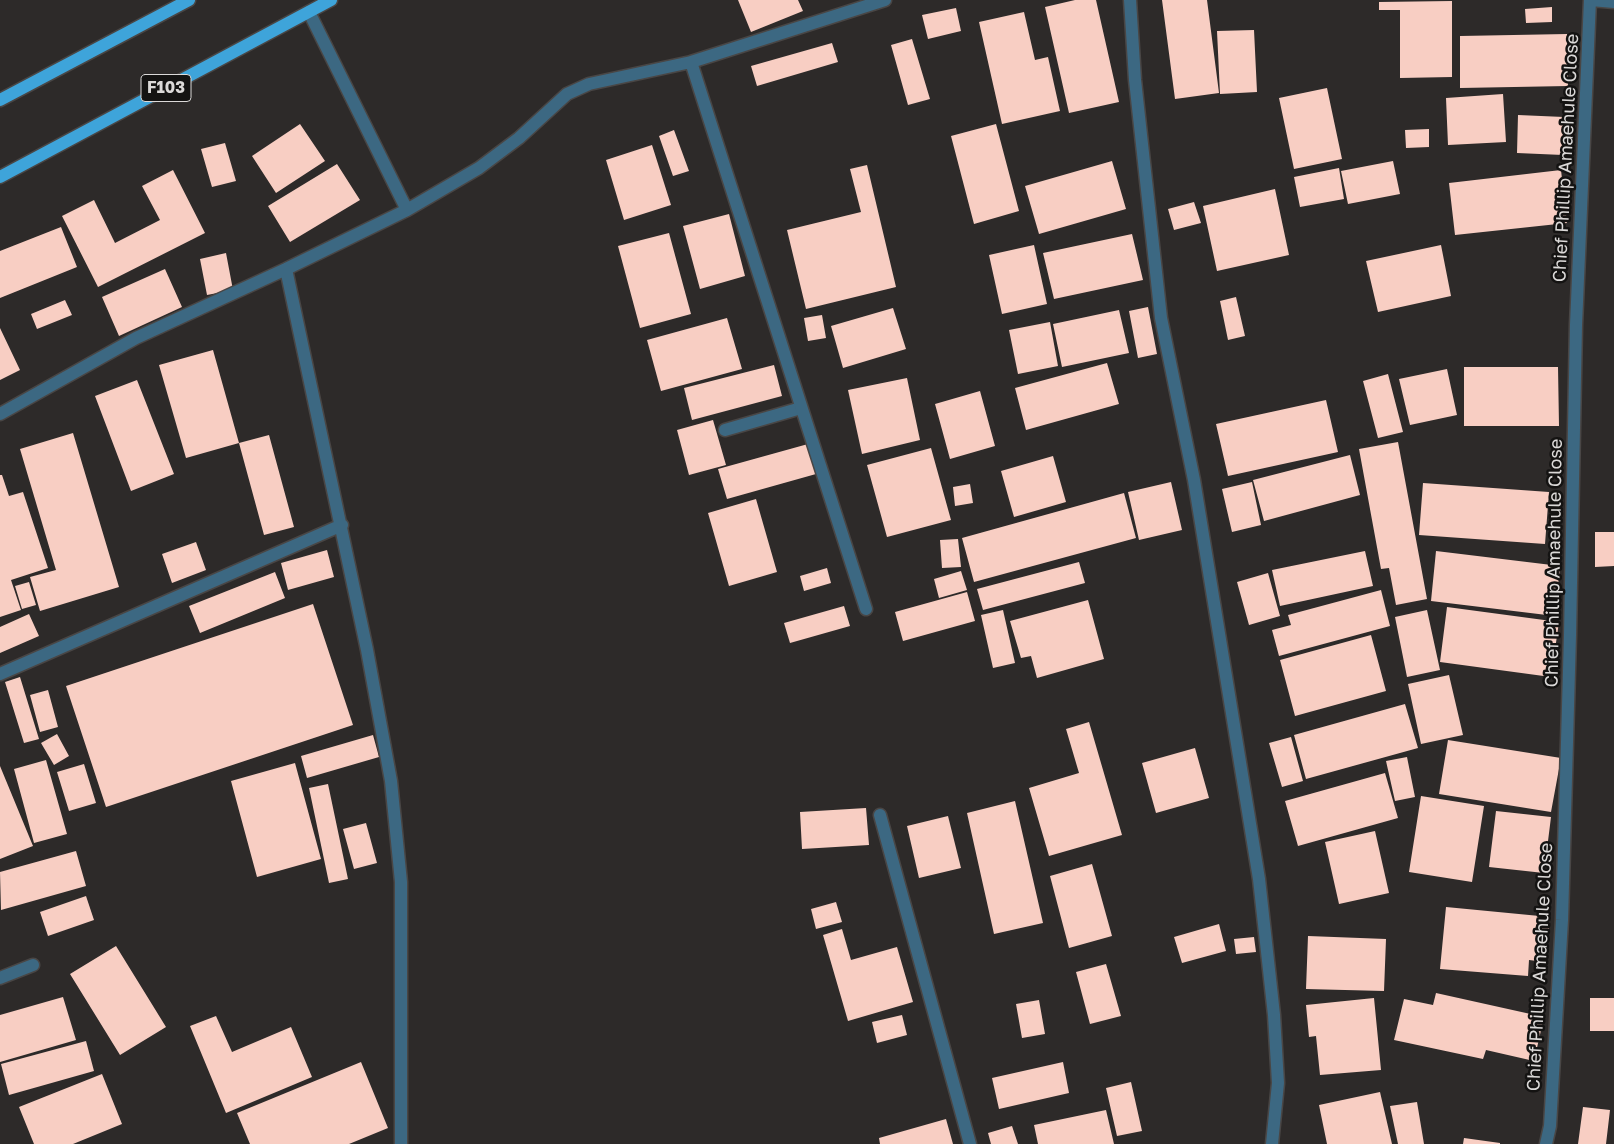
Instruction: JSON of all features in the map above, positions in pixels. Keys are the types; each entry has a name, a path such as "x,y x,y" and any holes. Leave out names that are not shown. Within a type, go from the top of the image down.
{"main road":[{"path":"0,100 189,0"},
{"name":"F103","path":"0,177 331,0"}],"street":[{"path":"0,414 136,338 286,269 407,210 480,168 519,138 567,94 589,84 691,62 885,0"},
{"path":"1130,0 1135,80 1161,318 1194,480 1259,879 1274,1014 1278,1083 1272,1144"},
{"path":"1591,0 1614,2"},
{"name":"Chief Phillip Amaehule Close","path":"1546,1144 1550,1126 1562,920 1576,325 1591,0"},
{"path":"309,12 407,210"},
{"path":"691,62 866,609"},
{"path":"286,269 342,525 384,734 396,824 401,882 401,1144"},
{"path":"725,430 801,408"},
{"path":"0,674 342,525"},
{"path":"880,815 970,1144"},
{"path":"0,978 33,965"}],"building":[{"path":"738,0 798,0 803,11 751,32"},
{"path":"1075,0 1096,0 1119,102 1069,113 1045,7"},
{"path":"1162,0 1207,0 1219,93 1175,99"},
{"path":"1452,1 1452,77 1400,78 1400,10 1379,10 1379,2"},
{"path":"1552,7 1552,22 1526,23 1525,9"},
{"path":"956,8 961,31 928,39 922,15"},
{"path":"1024,12 1035,60 1048,57 1060,111 1002,124 979,22"},
{"path":"1254,30 1257,92 1220,94 1217,31"},
{"path":"1567,34 1568,86 1460,88 1460,36"},
{"path":"912,39 930,99 908,105 891,45"},
{"path":"832,43 838,62 757,86 751,66"},
{"path":"1327,88 1342,159 1294,169 1279,98"},
{"path":"1503,94 1506,142 1448,145 1446,98"},
{"path":"1518,115 1564,117 1563,155 1517,153"},
{"path":"300,124 325,161 276,193 252,156"},
{"path":"996,124 1019,211 974,224 951,136"},
{"path":"1429,129 1429,147 1406,148 1405,130"},
{"path":"674,130 689,171 673,176 659,136"},
{"path":"225,143 236,181 212,187 201,149"},
{"path":"652,145 671,205 624,220 606,160"},
{"path":"1112,161 1126,209 1039,234 1025,186"},
{"path":"1393,161 1400,194 1348,204 1341,171"},
{"path":"337,164 360,200 290,242 268,206"},
{"path":"867,165 896,287 806,309 787,230 861,212 850,169"},
{"path":"1339,168 1344,199 1300,207 1294,177"},
{"path":"173,170 205,233 98,287 62,216 94,200 115,243 160,220 142,186"},
{"path":"1561,170 1567,223 1455,235 1449,183"},
{"path":"1275,189 1289,255 1217,271 1203,206"},
{"path":"1194,202 1201,223 1174,230 1168,209"},
{"path":"729,214 745,276 700,289 683,226"},
{"path":"61,227 77,267 0,298 0,251"},
{"path":"669,233 691,314 640,328 618,246"},
{"path":"1132,234 1143,280 1054,299 1043,253"},
{"path":"1034,245 1047,304 1002,314 989,255"},
{"path":"1441,245 1451,296 1378,312 1366,261"},
{"path":"226,253 233,290 207,295 200,259"},
{"path":"165,269 182,307 119,336 102,297"},
{"path":"1236,297 1245,336 1228,340 1220,301"},
{"path":"65,300 72,315 37,329 31,314"},
{"path":"1148,307 1157,354 1138,358 1129,311"},
{"path":"893,308 906,349 843,368 831,326"},
{"path":"1119,310 1129,353 1062,367 1053,324"},
{"path":"822,315 826,338 808,341 804,318"},
{"path":"727,318 742,369 661,391 647,340"},
{"path":"1050,322 1058,366 1018,374 1009,330"},
{"path":"0,328 20,370 0,380"},
{"path":"213,350 239,443 186,458 159,365"},
{"path":"1107,363 1119,404 1026,430 1015,388"},
{"path":"774,365 782,396 692,420 684,388"},
{"path":"1464,367 1558,367 1559,426 1464,426"},
{"path":"1447,369 1457,415 1410,425 1399,379"},
{"path":"1388,374 1403,432 1378,438 1363,381"},
{"path":"907,378 920,440 862,454 848,390"},
{"path":"137,380 174,474 131,491 95,396"},
{"path":"980,391 995,446 950,459 935,404"},
{"path":"1326,400 1338,452 1228,476 1216,424"},
{"path":"713,420 726,465 689,475 677,430"},
{"path":"73,433 119,587 40,611 30,577 56,570 20,449"},
{"path":"269,435 294,527 264,535 239,443"},
{"path":"1398,442 1427,599 1396,605 1389,568 1381,569 1359,449"},
{"path":"808,444 816,474 727,499 718,469"},
{"path":"931,448 951,520 887,537 867,465"},
{"path":"1350,455 1360,495 1264,521 1253,480"},
{"path":"1053,456 1066,502 1014,517 1001,471"},
{"path":"0,475 2,475 9,496 23,492 48,568 11,580 21,610 0,617"},
{"path":"1171,482 1182,530 1139,540 1128,492"},
{"path":"1252,482 1261,525 1232,532 1222,489"},
{"path":"1423,483 1549,492 1545,544 1419,535"},
{"path":"970,484 973,503 955,506 953,487"},
{"path":"1124,493 1136,538 974,582 962,538"},
{"path":"756,499 777,572 729,586 708,513"},
{"path":"1595,532 1614,532 1614,566 1595,567"},
{"path":"958,539 961,567 942,568 940,540"},
{"path":"196,542 206,570 172,583 162,554"},
{"path":"327,550 334,577 288,590 281,563"},
{"path":"1365,551 1373,586 1280,606 1272,570"},
{"path":"1436,551 1560,566 1555,616 1431,601"},
{"path":"1079,562 1085,583 983,610 977,589"},
{"path":"827,568 831,583 804,591 800,576"},
{"path":"961,571 967,590 939,598 934,579"},
{"path":"275,572 285,598 200,633 189,606"},
{"path":"1268,573 1280,616 1249,625 1237,582"},
{"path":"29,582 36,605 22,609 15,586"},
{"path":"1381,590 1390,626 1279,656 1272,630 1291,625 1288,615"},
{"path":"967,592 975,621 903,641 895,612"},
{"path":"1088,600 1104,659 1037,678 1031,656 1021,658 1010,621"},
{"path":"313,604 353,725 106,807 66,686"},
{"path":"844,606 850,626 790,643 784,623"},
{"path":"1447,607 1559,622 1551,677 1440,662"},
{"path":"1003,610 1015,663 993,668 981,615"},
{"path":"1427,610 1440,670 1407,677 1395,617"},
{"path":"29,614 39,636 0,653 0,627"},
{"path":"1371,635 1386,691 1295,716 1280,660"},
{"path":"1449,675 1463,735 1421,744 1408,684"},
{"path":"20,677 39,739 24,743 5,682"},
{"path":"48,690 58,727 40,732 30,695"},
{"path":"1405,704 1418,748 1306,779 1294,735"},
{"path":"1089,722 1122,835 1049,856 1029,788 1079,773 1066,729"},
{"path":"57,734 69,756 54,765 41,743"},
{"path":"373,735 379,757 307,778 301,756"},
{"path":"1291,737 1303,781 1282,787 1269,743"},
{"path":"1448,740 1561,758 1551,812 1439,794"},
{"path":"1195,748 1209,798 1156,813 1142,763"},
{"path":"1407,757 1415,797 1395,801 1386,761"},
{"path":"46,760 67,834 34,843 14,769"},
{"path":"295,763 321,859 257,877 231,781"},
{"path":"84,764 96,803 69,811 57,772"},
{"path":"0,766 33,846 0,859"},
{"path":"1385,773 1398,818 1298,846 1285,801"},
{"path":"328,784 348,879 329,883 309,788"},
{"path":"1421,796 1484,806 1472,882 1409,872"},
{"path":"1015,801 1043,923 994,934 967,813"},
{"path":"866,808 869,845 802,849 800,812"},
{"path":"1496,811 1551,817 1544,873 1489,867"},
{"path":"948,816 961,868 919,878 907,826"},
{"path":"366,823 377,863 354,869 343,829"},
{"path":"1375,831 1389,893 1339,904 1325,842"},
{"path":"76,851 86,886 1,910 0,872"},
{"path":"1092,864 1112,936 1069,948 1050,876"},
{"path":"86,896 94,920 48,936 40,912"},
{"path":"836,902 842,922 816,929 811,909"},
{"path":"1446,907 1550,917 1545,962 1529,960 1528,976 1440,969"},
{"path":"1219,924 1226,951 1182,963 1174,937"},
{"path":"842,929 851,960 897,947 913,1002 848,1021 823,935"},
{"path":"1308,936 1386,939 1384,991 1306,989"},
{"path":"1254,937 1256,952 1236,954 1234,939"},
{"path":"116,946 166,1027 120,1055 70,974"},
{"path":"1106,964 1121,1016 1090,1024 1076,972"},
{"path":"1436,993 1544,1017 1534,1061 1486,1050 1483,1059 1394,1040 1404,999 1433,1005"},
{"path":"63,997 76,1040 0,1062 0,1015"},
{"path":"1374,998 1381,1070 1320,1075 1316,1036 1309,1037 1306,1005"},
{"path":"1590,998 1614,998 1614,1031 1590,1031"},
{"path":"1039,1000 1045,1034 1022,1038 1016,1004"},
{"path":"902,1015 907,1035 877,1043 872,1022"},
{"path":"216,1016 232,1052 291,1027 312,1077 226,1113 190,1026"},
{"path":"86,1041 94,1071 9,1095 1,1064"},
{"path":"361,1062 388,1128 349,1144 250,1144 237,1113"},
{"path":"1063,1062 1069,1093 999,1109 992,1078"},
{"path":"102,1074 122,1124 73,1144 34,1144 19,1107"},
{"path":"1131,1082 1142,1131 1117,1136 1106,1088"},
{"path":"1380,1092 1392,1144 1327,1144 1319,1105"},
{"path":"1417,1102 1424,1144 1398,1144 1390,1106"},
{"path":"1583,1107 1610,1110 1606,1144 1578,1144"},
{"path":"1106,1110 1114,1144 1038,1144 1034,1125"},
{"path":"946,1119 953,1144 880,1144 879,1138"},
{"path":"1012,1126 1018,1144 991,1144 988,1133"},
{"path":"1464,1138 1500,1143 1500,1144 1463,1144"}]}
